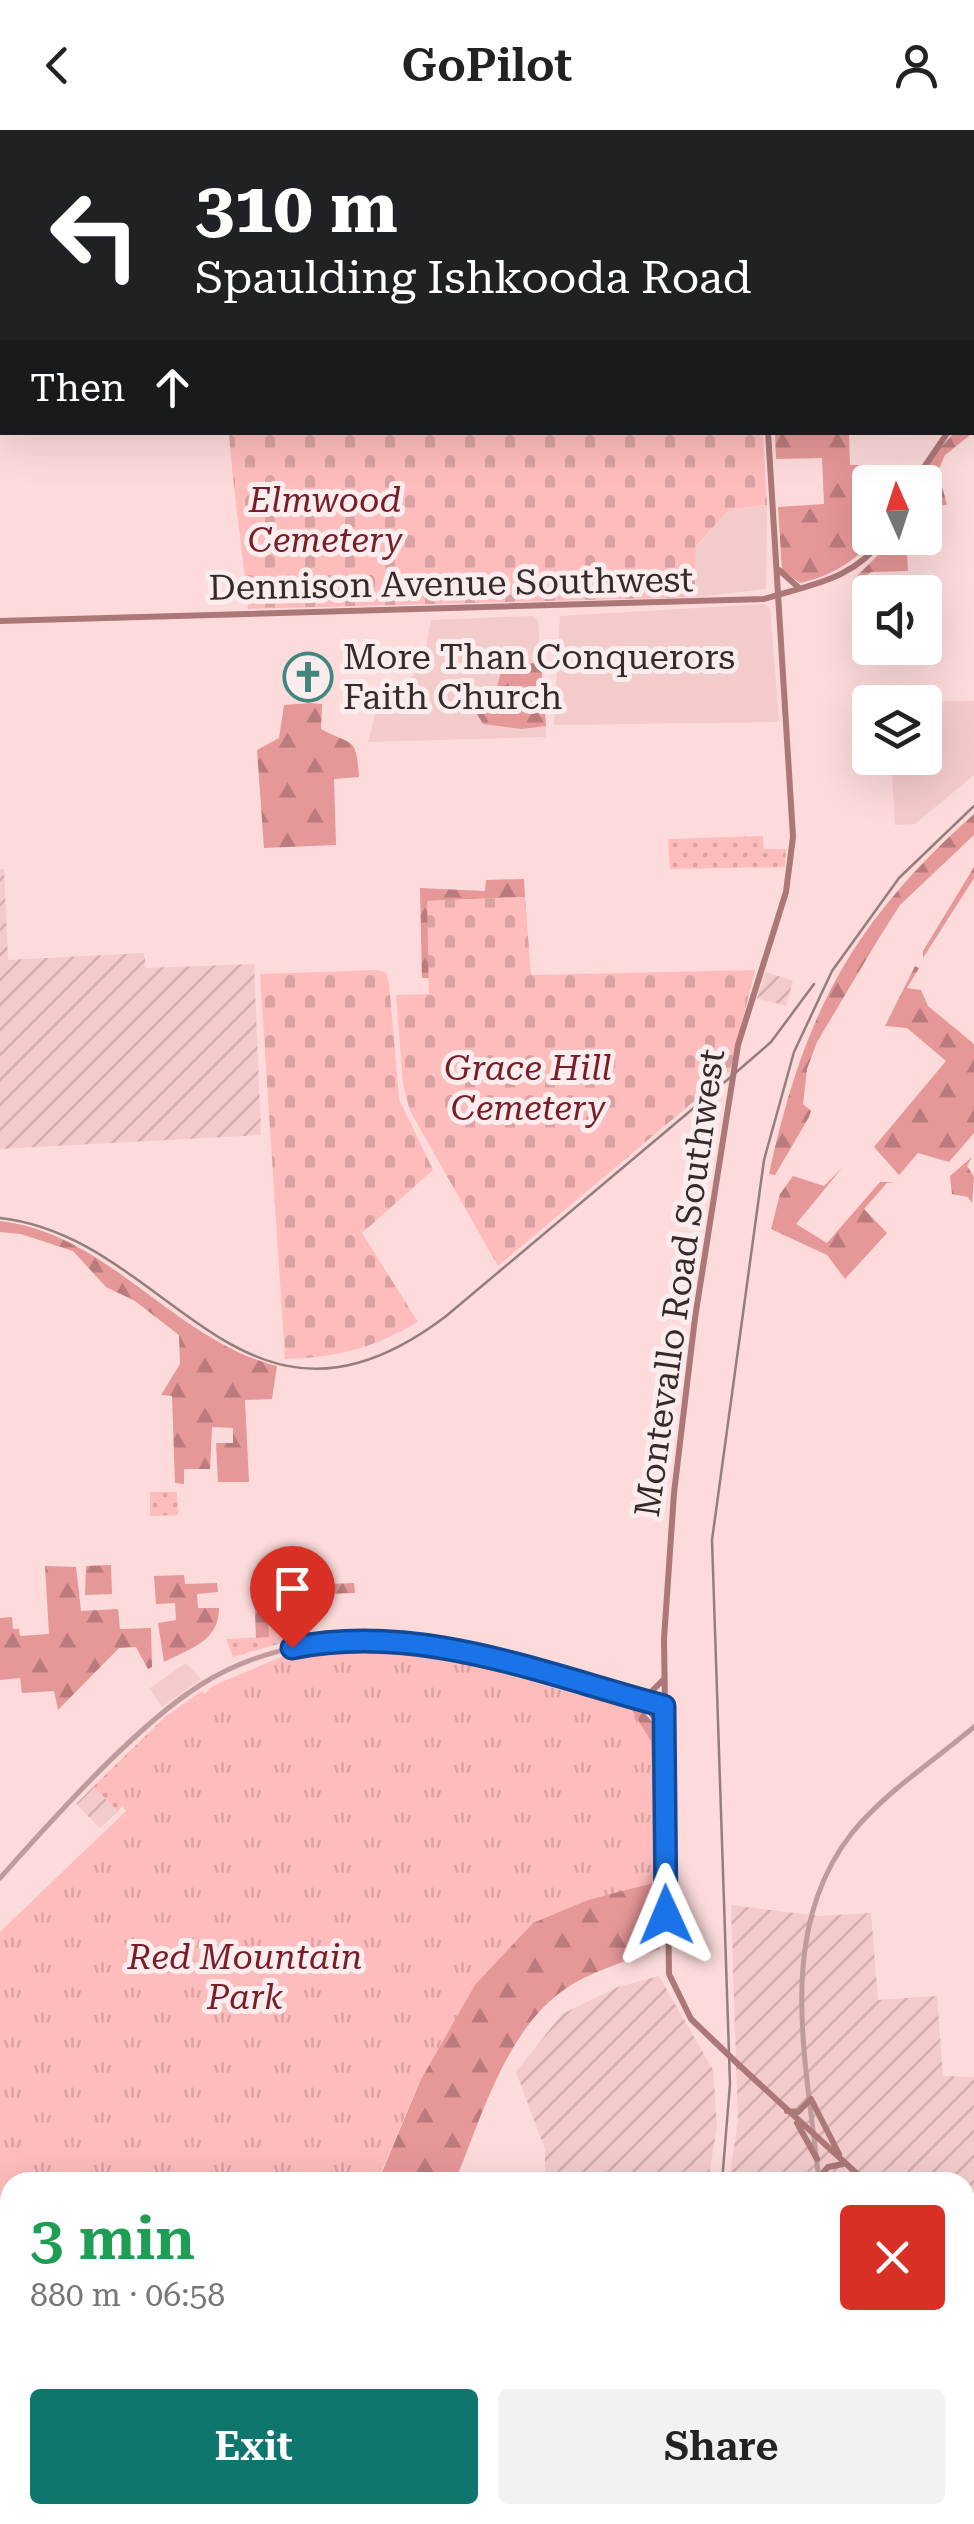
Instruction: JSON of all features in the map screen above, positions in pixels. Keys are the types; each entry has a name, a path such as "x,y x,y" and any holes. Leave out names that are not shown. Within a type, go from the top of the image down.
{"main road":[{"name":"Montevallo Road Southwest","path":"664,1706 667,1557 698,1300 738,1045 786,892 792,837 768,435"},
{"path":"926,465 946,435"},
{"name":"Dennison Avenue Southwest","path":"0,621 676,603 778,595 804,589 851,571 867,555"},
{"path":"776,563 783,578 804,589"},
{"path":"664,1679 659,1689 643,1700 664,1735"},
{"path":"664,1706 669,1974 678,1998 696,2024 854,2172"},
{"path":"791,2114 803,2110 811,2099 845,2164"},
{"path":"791,2114 817,2159"},
{"path":"825,2172 828,2167 845,2164"}],"street":[{"path":"0,1878 173,1704 234,1666 292,1648 346,1642 429,1646 571,1678 664,1706"},
{"path":"818,2172 802,1967 808,1920 824,1880 852,1834 974,1727"}],"shaded area":[{"path":"767,505 766,589 696,597 696,547 730,509"},
{"path":"764,604 770,608 779,720 776,722 554,725 560,616"},
{"path":"532,616 538,621 541,663 503,664 495,694 546,726 546,737 368,742 375,715 423,665 431,620"},
{"path":"942,701 974,701 974,775 915,824 895,825 892,775 942,775"},
{"path":"0,869 4,869 8,960 144,953 146,968 254,964 261,1135 0,1149"},
{"path":"766,972 793,981 786,1006 757,998"},
{"path":"186,1663 201,1679 162,1707 150,1688"},
{"path":"93,1787 118,1811 100,1828 76,1804"},
{"path":"731,1905 819,1916 871,1913 878,2000 937,1996 943,2076 974,2077 974,2172 730,2172 738,2121"},
{"path":"659,1976 713,2070 717,2125 710,2172 545,2172 545,2149 516,2072 562,2014 618,1987"}],"green space":[{"name":"Elmwood Cemetery","path":"229,435 763,435 767,505 730,509 696,546 695,597 248,609"},
{"path":"775,435 849,435 852,555 858,555 841,567 800,583 782,570 778,507 824,504 822,458 776,459"},
{"path":"952,435 970,435 945,455 941,465 930,465"},
{"path":"878,555 907,555 908,571 858,575"},
{"path":"541,663 546,726 522,729 483,724 477,714 495,694 503,664"},
{"path":"322,704 321,729 354,748 359,777 334,779 336,845 264,848 257,750 279,738 284,705"},
{"path":"974,814 974,835 900,905 817,1042 807,1069 803,1104 811,1111 809,1117 775,1175 769,1174 798,1066 838,975 895,894"},
{"path":"763,836 764,849 786,849 785,867 670,869 668,839"},
{"path":"974,867 974,878 923,958 923,951"},
{"path":"524,879 525,897 428,901 429,978 422,978 420,888 485,891 486,880"},
{"name":"Grace Hill Cemetery","path":"525,897 531,975 755,970 730,1071 498,1266 410,1111 403,1083 396,995 429,994 427,901"},
{"path":"915,966 919,968 907,988 921,990 928,1006 974,1044 974,1133 949,1162 918,1153 899,1175 874,1147 946,1061 907,1028 885,1026"},
{"path":"378,970 386,973 389,983 399,1099 433,1170 362,1233 418,1322 354,1350 285,1359 260,974"},
{"path":"972,1157 967,1166 974,1177 972,1203 968,1197 952,1194 950,1176"},
{"path":"842,1168 796,1224 827,1243 880,1182 895,1182 887,1183 864,1209 887,1233 845,1279 827,1255 771,1229 780,1194 793,1176 824,1186"},
{"path":"0,1221 39,1230 75,1245 205,1334 240,1353 277,1366 272,1399 245,1400 249,1482 218,1482 216,1443 233,1443 233,1428 212,1427 210,1469 184,1469 184,1484 175,1483 172,1396 161,1395 180,1364 179,1335 135,1301 106,1287 73,1251 21,1234 0,1232"},
{"path":"150,1492 177,1492 178,1515 150,1516"},
{"path":"315,1561 326,1561 327,1584 354,1583 355,1593 293,1595 292,1585 315,1584"},
{"path":"111,1565 112,1594 85,1595 86,1566"},
{"path":"45,1566 76,1567 81,1611 118,1609 120,1629 151,1628 152,1667 148,1669 136,1647 119,1648 58,1710 54,1691 22,1693 20,1678 0,1680 0,1618 12,1617 13,1629 19,1629 20,1636 49,1634"},
{"path":"184,1575 185,1584 217,1583 218,1592 197,1594 198,1608 219,1608 218,1619 202,1642 164,1662 158,1623 176,1620 175,1603 156,1604 154,1576"},
{"path":"285,1585 286,1604 267,1605 269,1637 256,1638 254,1587"},
{"path":"267,1604 286,1604 288,1641 233,1657 226,1639 269,1637"},
{"name":"Red Mountain Park","path":"293,1652 433,1654 632,1710 651,1741 657,1882 588,1900 533,1923 475,1985 419,2083 381,2172 0,2172 0,1932 126,1811 105,1784 213,1686"},
{"path":"585,1686 619,1698 647,1715 659,1735 660,1949 584,1978 541,2009 509,2054 459,2172 382,2172"},
{"path":"202,1691 211,1708 118,1811 93,1787 165,1717"}],"railway":[{"path":"723,2172 730,2084 712,1540 764,1160 794,1052 832,971 899,878 974,806"},
{"path":"0,1218 60,1234 113,1263 210,1332 260,1358 314,1369 374,1357 445,1317 733,1075 771,1042 814,984"}],"place":[{"name":"More Than Conquerors Faith Church","path":"308,677"}],"route":[{"path":"292,1648 331,1642 394,1642 470,1652 664,1706 666,1915"}]}
